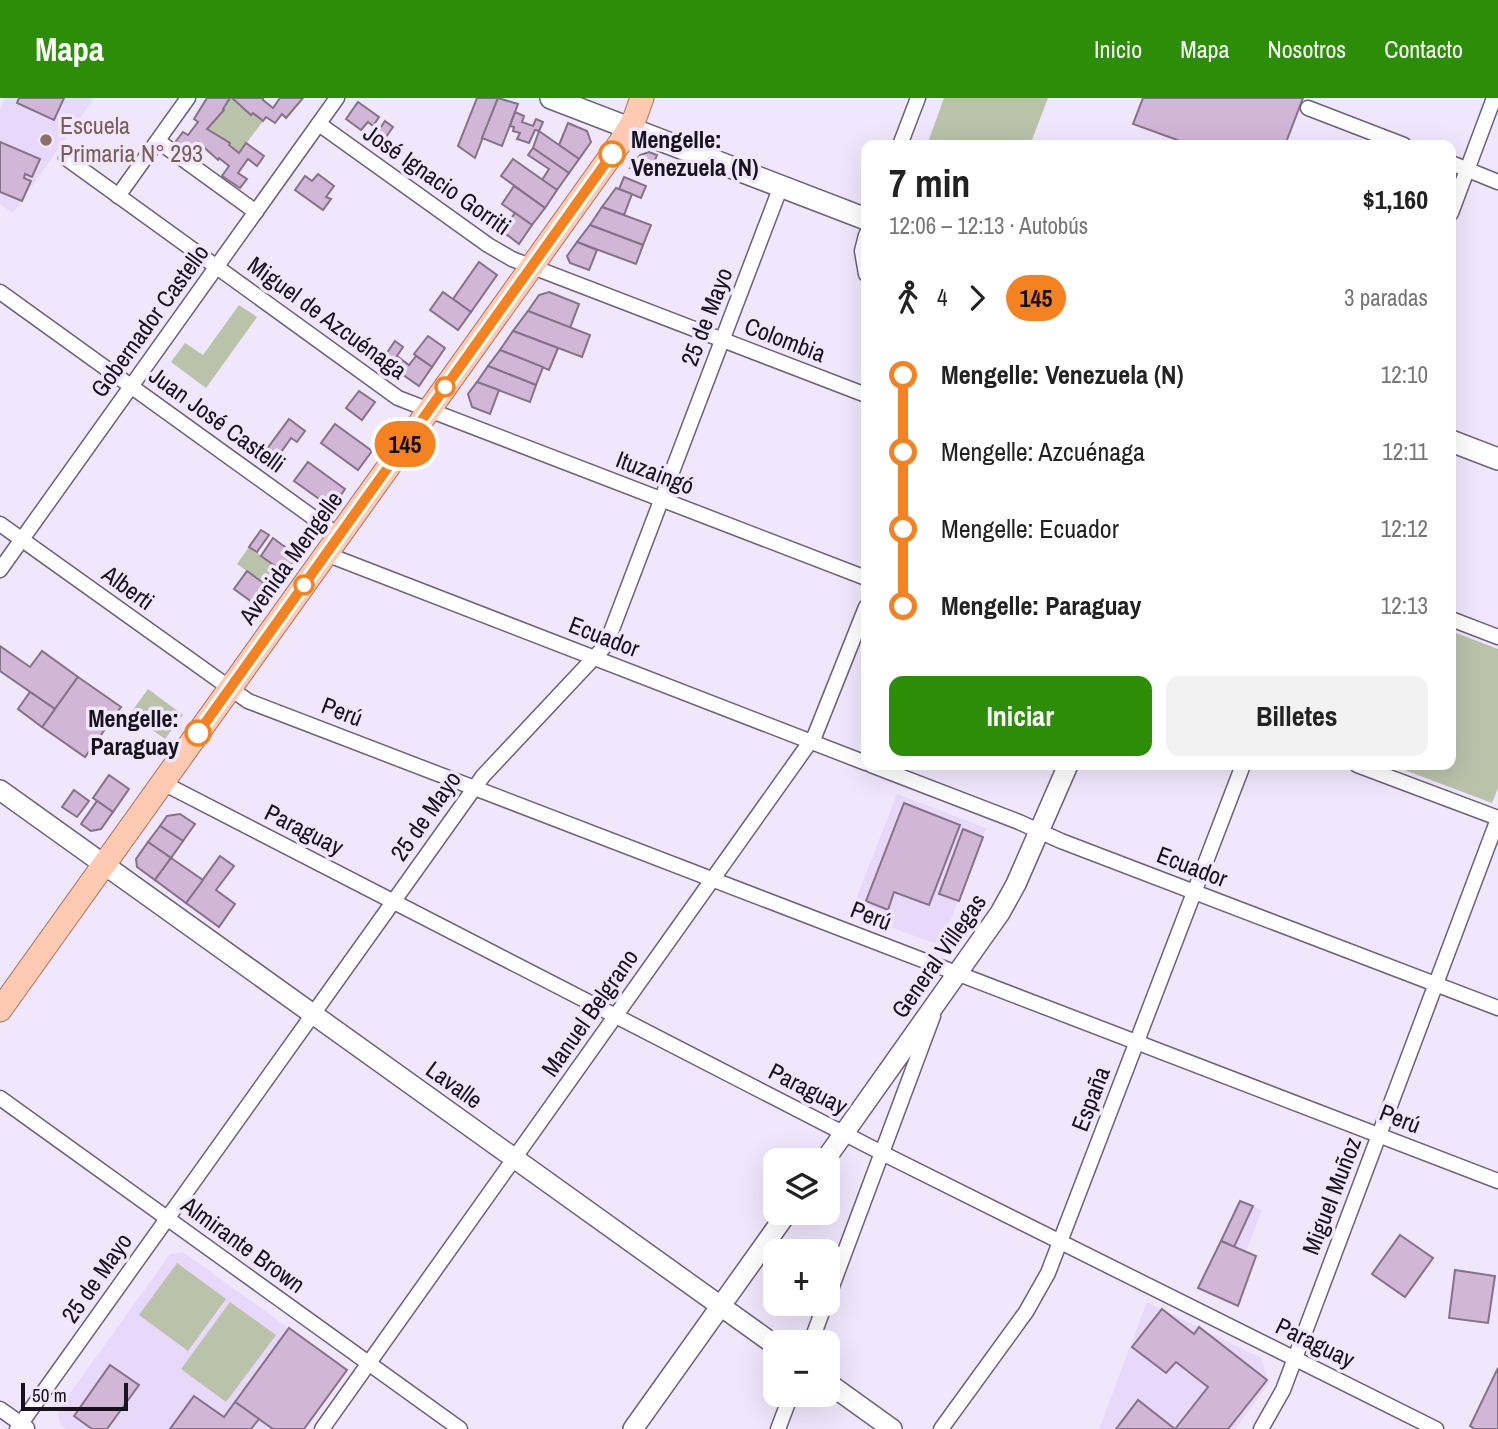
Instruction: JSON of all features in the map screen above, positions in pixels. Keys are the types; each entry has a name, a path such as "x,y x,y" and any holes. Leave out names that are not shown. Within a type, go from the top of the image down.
{"main road":[{"path":"551,98 861,217"},
{"name":"Avenida Mengelle","path":"4,995 104,865 531,267 629,128 642,98"},
{"path":"1456,443 1498,459"}],"street":[{"path":"118,196 188,98"},
{"name":"Gobernador Castello","path":"0,570 337,98"},
{"path":"902,140 918,98"},
{"path":"1456,200 1493,98"},
{"path":"1308,108 1391,140"},
{"name":"José Ignacio Gorriti","path":"319,124 488,245 531,267"},
{"path":"158,141 256,212"},
{"name":"Miguel de Azcuénaga","path":"66,158 388,392 428,411"},
{"path":"1456,165 1498,181"},
{"name":"25 de Mayo","path":"22,1427 167,1218 474,788 501,754 595,658 612,633 781,186"},
{"name":"Colombia","path":"531,267 861,393"},
{"name":"Juan José Castelli","path":"0,292 131,386 332,545"},
{"name":"Ituzaingó","path":"428,411 861,576"},
{"name":"Alberti","path":"0,524 229,689"},
{"name":"Ecuador","path":"332,545 595,658 861,761"},
{"name":"Manuel Belgrano","path":"322,1429 811,741 822,722 861,620"},
{"path":"1456,621 1498,637"},
{"name":"Perú","path":"229,689 255,703 474,788 1498,1181"},
{"name":"Ecuador","path":"885,770 1498,1008"},
{"name":"General Villegas","path":"833,1148 1006,904 1066,770"},
{"name":"España","path":"941,1429 1044,1283 1241,770"},
{"path":"1370,770 1498,819"},
{"name":"Paraguay","path":"163,783 882,1153 1436,1429"},
{"name":"Lavalle","path":"0,790 763,1336"},
{"name":"Miguel Muñoz","path":"1261,1429 1279,1400 1295,1359 1498,819"},
{"path":"840,1265 940,998"},
{"name":"Almirante Brown","path":"0,1098 460,1429"},
{"path":"633,1429 778,1225"},
{"path":"840,1392 892,1429"},
{"path":"778,1429 786,1407"},
{"path":"0,1409 22,1427"}],"shaded area":[{"path":"5,98 94,98 13,213 0,204 0,110"},
{"path":"897,794 986,828 941,946 851,912"},
{"path":"1240,1201 1262,1210 1246,1251 1256,1256 1238,1306 1198,1288"},
{"path":"183,1252 347,1370 304,1429 66,1429 60,1425 58,1410 170,1254"},
{"path":"1147,1302 1261,1358 1269,1383 1235,1429 1099,1429"}],"green space":[{"path":"230,98 263,121 239,153 230,143 207,129 224,110"},
{"path":"944,98 1048,98 1032,140 929,140"},
{"path":"239,305 257,317 206,388 171,362 185,343 203,355"},
{"path":"249,547 285,573 273,590 237,564"},
{"path":"1456,633 1498,649 1498,788 1492,803 1404,770 1456,770"},
{"path":"148,689 183,715 165,739 130,714"},
{"path":"177,1263 226,1299 188,1351 139,1315"},
{"path":"230,1302 276,1335 226,1402 181,1369"}],"building":[{"path":"19,98 64,98 54,120 17,103"},
{"path":"207,98 230,98 224,110 207,129 230,143 239,153 246,143 264,156 257,166 248,159 238,173 247,179 240,188 222,176 229,166 198,142 190,152 176,141 183,132 188,135 198,122 194,119"},
{"path":"232,98 263,98 273,108 280,98 303,98 286,118 282,114 275,123 266,117 263,121 253,113 251,115"},
{"path":"477,98 498,98 475,158 458,146"},
{"path":"498,98 518,104 502,146 482,138"},
{"path":"1143,98 1303,98 1287,140 1177,140 1133,124"},
{"path":"358,102 379,117 373,126 368,122 361,130 346,119"},
{"path":"515,112 524,116 522,122 533,126 536,119 543,122 539,131 535,130 529,143 517,139 520,133 513,131 514,127 510,126"},
{"path":"385,121 393,127 381,144 373,139"},
{"path":"568,123 587,131 591,142 579,159 559,145"},
{"path":"539,131 579,159 569,173 533,148"},
{"path":"0,142 40,159 32,177 25,174 24,178 31,181 22,201 0,192"},
{"path":"533,148 569,173 557,190 542,180 549,169 528,155"},
{"path":"649,152 657,155 649,175 630,168 640,155"},
{"path":"513,159 557,190 545,208 501,176"},
{"path":"318,174 334,186 326,197 331,199 323,210 295,190 305,176 312,181"},
{"path":"624,177 646,186 641,198 619,189"},
{"path":"514,186 545,208 532,225 502,204"},
{"path":"616,188 632,194 624,215 602,207"},
{"path":"602,207 651,225 643,245 590,225"},
{"path":"515,213 532,225 519,244 502,231"},
{"path":"590,225 643,245 636,264 577,242"},
{"path":"577,242 597,250 589,270 570,263 567,256"},
{"path":"479,262 497,275 471,312 453,299"},
{"path":"443,292 471,312 458,330 430,310"},
{"path":"549,292 579,304 570,328 528,311 539,295"},
{"path":"528,311 590,335 582,357 513,331"},
{"path":"513,331 558,348 549,370 500,350"},
{"path":"428,336 445,348 432,367 414,354"},
{"path":"395,341 403,347 397,356 409,365 416,356 432,367 419,386 382,360"},
{"path":"500,350 543,367 536,385 488,366"},
{"path":"488,366 536,385 530,402 477,382"},
{"path":"477,382 499,390 490,414 472,407 468,394"},
{"path":"359,391 375,402 362,420 346,408"},
{"path":"289,419 305,431 297,442 291,438 272,465 261,457"},
{"path":"335,424 372,451 358,470 321,443"},
{"path":"308,462 345,489 332,508 294,481"},
{"path":"261,530 269,535 257,552 249,547"},
{"path":"273,538 297,556 285,573 261,556"},
{"path":"247,571 273,590 260,608 234,589"},
{"path":"0,646 30,667 42,651 78,677 55,709 0,671"},
{"path":"78,677 121,707 85,757 42,727"},
{"path":"30,692 55,709 42,727 18,709"},
{"path":"109,775 129,789 113,812 93,798"},
{"path":"74,790 89,801 77,817 62,807"},
{"path":"97,801 113,812 101,829 91,831 81,824"},
{"path":"904,803 960,825 929,905 894,892 888,910 866,901"},
{"path":"180,814 195,824 183,841 160,826 167,816"},
{"path":"160,826 183,841 171,858 148,842"},
{"path":"963,829 983,837 959,901 939,894"},
{"path":"148,842 171,858 155,880 137,867 136,859"},
{"path":"220,856 234,866 216,890 235,904 219,927 186,903"},
{"path":"171,858 203,880 186,903 155,880"},
{"path":"1240,1201 1253,1206 1234,1247 1221,1241"},
{"path":"1400,1235 1433,1258 1405,1297 1372,1274"},
{"path":"1221,1241 1256,1256 1238,1306 1198,1288"},
{"path":"1455,1270 1495,1276 1488,1323 1449,1318"},
{"path":"1162,1309 1194,1334 1199,1327 1267,1380 1228,1429 1175,1429 1208,1387 1176,1362 1166,1373 1132,1347"},
{"path":"289,1328 347,1370 304,1429 273,1429 235,1402"},
{"path":"110,1365 139,1385 107,1429 92,1429 74,1416"},
{"path":"1498,1368 1498,1429 1475,1429 1470,1426"},
{"path":"194,1396 224,1417 235,1402 259,1419 251,1429 170,1429"},
{"path":"1138,1400 1175,1429 1116,1429"}],"bus line":[{"name":"145","path":"198,733 612,154"}],"place":[{"name":"Escuela Primaria N° 293","path":"46,140"},
{"name":"Mengelle: Venezuela (N)","path":"612,154"},
{"name":"Mengelle: Paraguay","path":"198,733"}]}
